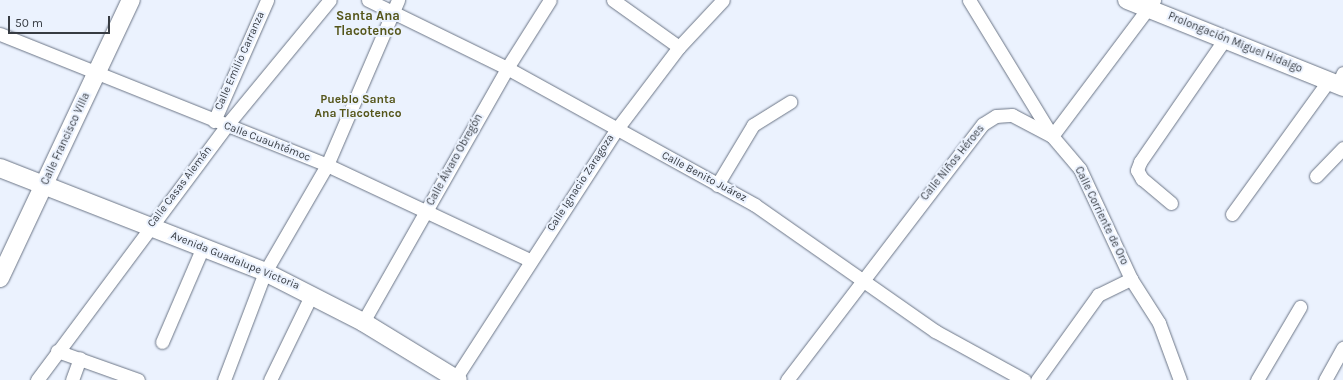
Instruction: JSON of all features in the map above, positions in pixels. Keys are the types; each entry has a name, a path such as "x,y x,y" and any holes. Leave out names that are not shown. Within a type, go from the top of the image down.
{"street":[{"name":"Calle Francisco Villa","path":"0,278 130,0"},
{"name":"Calle Emilio Carranza","path":"220,124 267,0"},
{"name":"Calle Casas Alemán","path":"37,380 150,227 220,124 330,0"},
{"name":"Calle Benito Juárez","path":"368,0 395,5 616,130 755,205 863,278 935,331 1024,380"},
{"name":"Calle Álvaro Obregón","path":"363,322 508,68 550,0"},
{"path":"613,0 679,48"},
{"name":"Calle Ignacio Zaragoza","path":"456,379 530,260 616,130 679,48 723,0"},
{"name":"Calle Corriente de Oro","path":"969,0 1052,136 1080,169 1131,279 1159,323 1180,380"},
{"name":"Prolongación Miguel Hidalgo","path":"1127,0 1150,5 1225,39 1338,81"},
{"path":"224,380 265,272 327,165 395,5"},
{"path":"1052,136 1150,5"},
{"name":"Calle Cuauhtémoc","path":"0,34 97,72 220,124 327,165 427,210 530,260"},
{"path":"1171,203 1142,179 1139,166 1225,39"},
{"path":"1232,214 1338,81"},
{"path":"717,185 753,125 790,102"},
{"name":"Calle Niños Héroes","path":"787,380 863,278 982,124 996,116 1012,115 1052,136"},
{"path":"1316,176 1343,148"},
{"name":"Avenida Guadalupe Victoria","path":"0,168 45,184 265,272 312,294 363,322 456,379"},
{"path":"162,342 203,247"},
{"path":"1037,380 1098,295 1131,279"},
{"path":"270,380 312,294"},
{"path":"1257,380 1300,308"},
{"path":"1325,380 1343,348"},
{"path":"57,351 138,380"},
{"path":"72,380 80,358"}],"district":[{"name":"Santa Ana Tlacotenco","path":"368,24"},
{"name":"Pueblo Santa Ana Tlacotenco","path":"358,107"}]}
